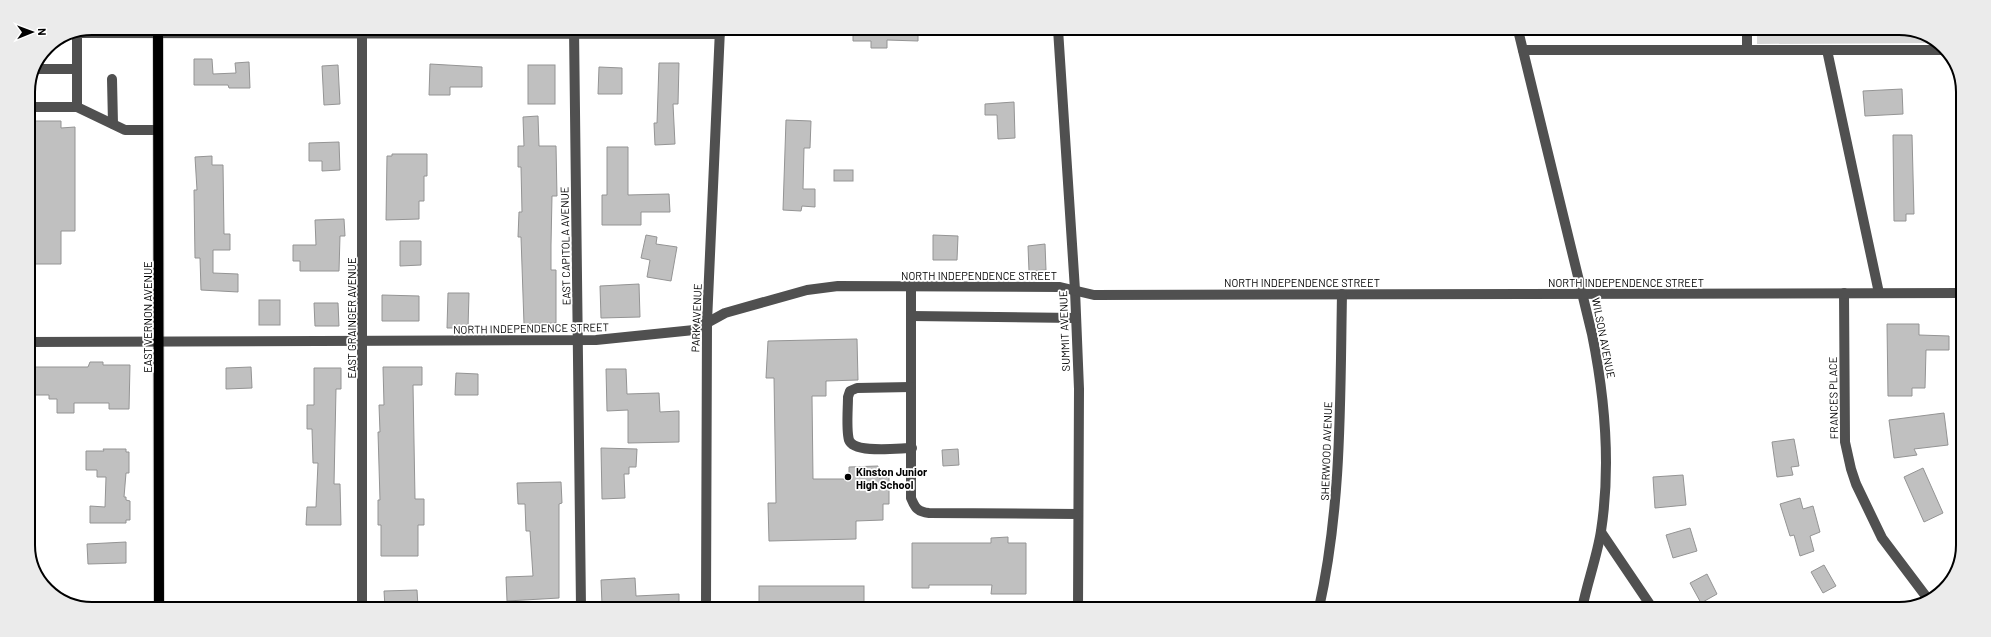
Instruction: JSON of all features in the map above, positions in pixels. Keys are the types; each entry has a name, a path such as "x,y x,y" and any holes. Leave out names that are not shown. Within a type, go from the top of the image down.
{"main road":[{"name":"EAST VERNON AVENUE","path":"158,35 159,602"}],"street":[{"name":"EAST GRAINGER AVENUE","path":"362,35 362,602"},
{"name":"EAST CAPITOLA AVENUE","path":"574,35 581,602"},
{"name":"PARK AVENUE","path":"706,602 707,322 720,35"},
{"name":"SUMMIT AVENUE","path":"1058,35 1075,290 1079,389 1078,602"},
{"name":"WILSON AVENUE","path":"1519,35 1582,294 1598,366 1605,415 1605,481 1601,532 1584,602"},
{"path":"1747,35 1747,50"},
{"path":"77,107 76,69 78,37"},
{"path":"1523,50 1938,50"},
{"path":"1827,50 1879,293"},
{"path":"40,69 76,69"},
{"path":"112,79 113,124"},
{"path":"35,107 77,107 125,130 158,130"},
{"name":"NORTH INDEPENDENCE STREET","path":"35,342 596,340 694,330 725,313 807,290 838,286 1060,287 1094,295 1956,293"},
{"path":"911,286 912,498 915,508 922,512 1078,514"},
{"name":"FRANCES PLACE","path":"1844,293 1845,442 1851,469 1856,484 1882,538 1925,595"},
{"name":"SHERWOOD AVENUE","path":"1320,602 1328,567 1336,500 1342,294"},
{"path":"911,316 1076,318"},
{"path":"911,387 857,388 850,391 848,397 849,440 856,448 912,448"},
{"path":"1601,532 1649,602"}],"shaded area":[{"path":"1757,35 1907,35 1921,39 1928,43 1757,44"}],"building":[{"path":"853,35 918,35 918,41 887,40 887,48 871,48 871,41 853,41"},
{"path":"194,59 212,59 213,74 236,73 235,63 249,62 250,88 229,88 228,85 194,85"},
{"path":"659,63 679,63 678,104 673,104 675,144 655,145 654,123 657,123"},
{"path":"430,64 482,67 482,87 450,87 450,95 429,95"},
{"path":"338,65 340,104 324,105 322,66"},
{"path":"528,65 555,65 555,104 528,104"},
{"path":"599,67 622,68 622,94 598,94"},
{"path":"1902,89 1903,114 1865,116 1863,91"},
{"path":"1014,102 1015,138 998,139 997,115 985,115 985,104"},
{"path":"538,116 539,146 556,146 557,196 552,196 551,270 556,270 556,323 524,324 521,237 518,237 519,212 522,212 521,167 518,167 518,146 524,146 523,117"},
{"path":"786,120 811,121 810,148 804,148 803,189 815,189 815,207 802,206 801,211 783,210"},
{"path":"35,121 61,121 61,128 75,127 75,231 61,231 61,264 35,264"},
{"path":"1893,135 1912,135 1914,214 1906,214 1906,221 1894,221"},
{"path":"339,142 340,170 322,171 322,161 309,161 309,143"},
{"path":"607,147 628,147 628,195 669,194 670,212 641,212 641,225 602,225 602,195 607,195"},
{"path":"392,154 427,154 427,176 424,176 424,201 419,201 419,219 386,220 387,156 392,156"},
{"path":"212,156 212,165 223,165 224,234 230,234 230,250 213,250 213,273 238,274 238,292 201,290 200,258 195,258 194,190 197,190 195,157"},
{"path":"834,170 853,170 853,181 834,181"},
{"path":"344,219 345,236 340,236 339,271 300,271 300,261 293,261 293,245 316,245 315,220"},
{"path":"646,235 657,237 656,244 677,247 671,281 647,277 650,260 641,258"},
{"path":"933,235 958,236 957,260 933,260"},
{"path":"400,241 421,241 421,265 400,266"},
{"path":"1045,244 1046,270 1029,271 1028,246"},
{"path":"639,284 640,317 601,318 600,286"},
{"path":"448,293 469,293 468,328 447,328"},
{"path":"382,295 419,296 419,321 382,321"},
{"path":"259,300 280,300 280,325 259,325"},
{"path":"314,303 338,303 339,326 315,326"},
{"path":"1887,324 1919,324 1919,335 1949,336 1949,350 1926,350 1925,388 1912,388 1912,396 1888,396"},
{"path":"857,339 858,380 826,381 826,396 812,396 813,479 849,479 849,467 878,466 879,478 889,477 889,504 883,504 883,520 856,521 856,539 769,541 768,503 776,503 774,378 766,378 768,341"},
{"path":"90,362 103,362 103,365 130,365 129,409 109,409 109,403 74,403 74,413 57,413 57,399 49,399 49,395 35,395 35,367 88,367"},
{"path":"251,367 252,388 226,389 226,368"},
{"path":"383,367 422,367 422,385 413,385 415,499 424,499 424,525 418,525 418,556 381,556 381,525 378,525 378,500 380,500 378,432 380,432 379,405 384,405"},
{"path":"314,368 341,368 341,389 336,389 334,484 340,484 341,525 306,525 307,507 316,507 318,463 313,463 312,429 307,429 307,405 314,405"},
{"path":"606,369 626,369 627,394 659,393 660,412 679,411 679,442 628,443 628,410 607,411"},
{"path":"456,373 478,374 478,395 455,395"},
{"path":"1944,413 1948,445 1914,449 1917,455 1894,458 1889,420"},
{"path":"1794,439 1799,466 1791,467 1793,475 1777,477 1772,442"},
{"path":"601,448 637,449 636,467 629,467 629,474 624,474 625,498 602,499"},
{"path":"103,449 126,449 126,452 129,452 129,473 126,473 124,497 126,497 126,500 130,501 130,520 126,520 126,523 90,523 90,506 105,507 106,477 97,477 97,470 86,470 86,451 104,451"},
{"path":"958,449 959,465 943,466 942,450"},
{"path":"1923,468 1943,513 1924,522 1904,477"},
{"path":"1683,475 1686,505 1655,508 1653,477"},
{"path":"561,482 562,503 559,504 559,598 507,601 506,577 533,576 530,531 526,531 525,504 518,504 517,483"},
{"path":"1800,498 1803,509 1813,506 1820,532 1810,536 1814,551 1800,556 1794,535 1790,536 1780,504"},
{"path":"1690,528 1697,551 1673,558 1666,535"},
{"path":"1008,537 1008,543 1026,543 1026,594 991,594 992,585 929,585 929,588 912,588 912,543 991,543 991,538"},
{"path":"126,542 126,563 88,564 87,544"},
{"path":"1824,565 1836,586 1823,593 1811,572"},
{"path":"1707,574 1717,594 1700,602 1690,583"},
{"path":"635,578 636,596 679,594 679,602 602,602 601,580"},
{"path":"759,586 864,586 864,602 759,602"},
{"path":"417,590 418,602 385,602 384,591"}],"place":[{"name":"Kinston Junior High School","path":"848,477"}]}
